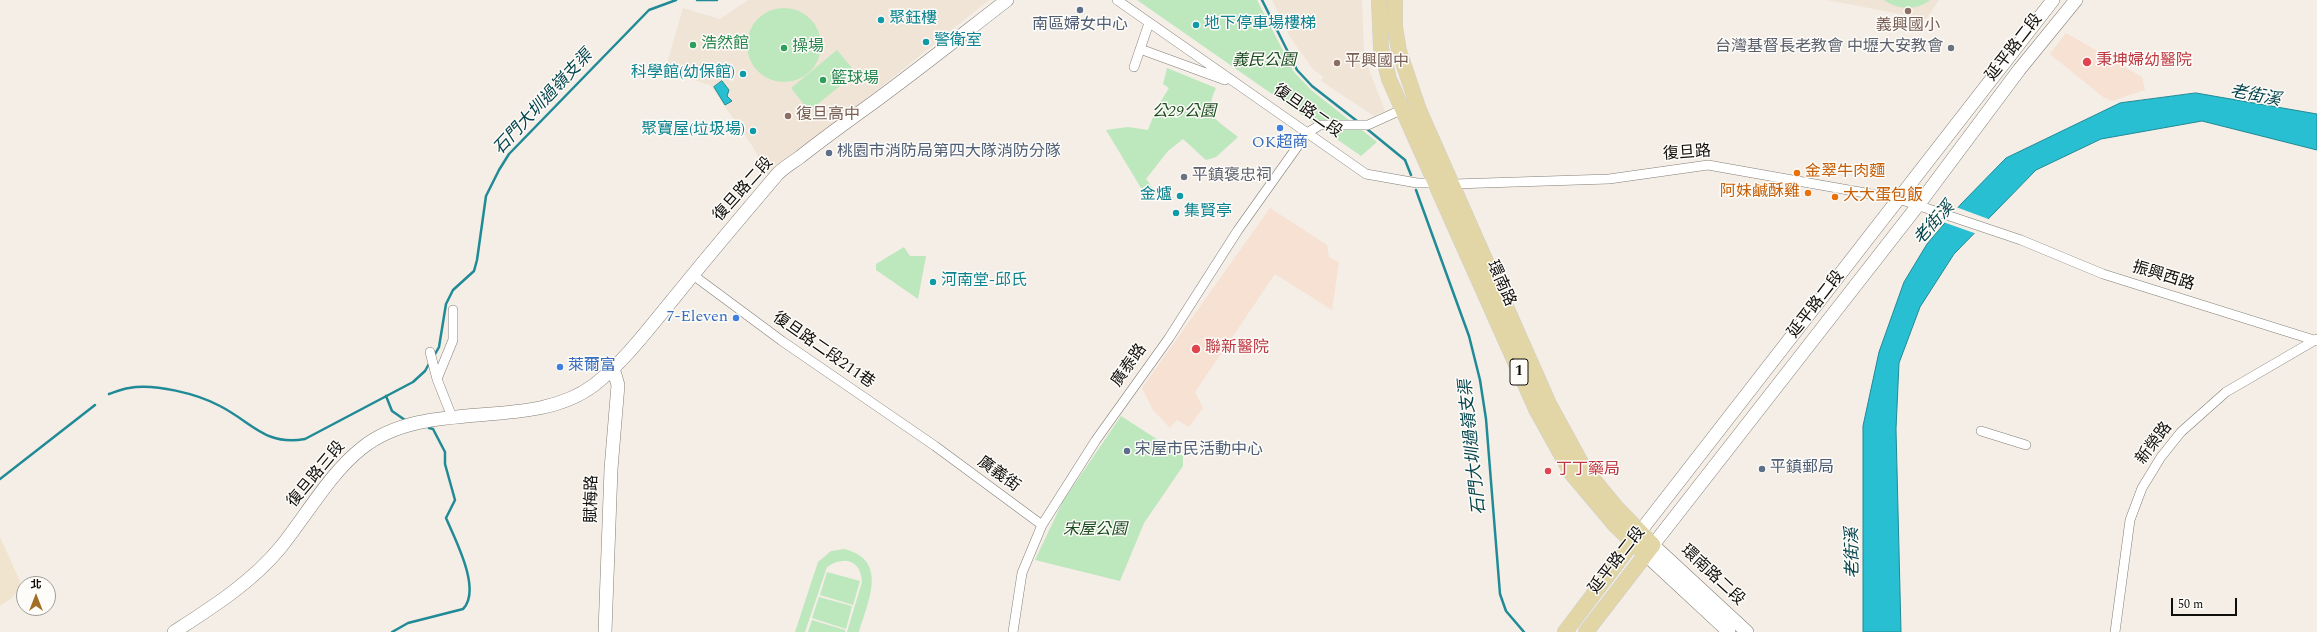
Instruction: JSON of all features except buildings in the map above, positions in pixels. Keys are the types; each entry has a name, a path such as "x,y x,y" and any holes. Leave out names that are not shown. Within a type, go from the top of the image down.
{"main road":[{"name":"復旦路二段","path":"569,401 593,386 628,353 775,177 832,132 873,103 1007,0"},
{"name":"環南路","path":"1379,0 1381,48 1389,79 1401,110 1437,183 1536,409 1572,474 1615,525 1636,538 1649,549"},
{"name":"環南路","path":"1395,0 1395,27 1404,69 1419,110 1454,184 1549,404 1584,468 1636,538"},
{"name":"延平路二段","path":"1565,632 1636,538 2053,0"},
{"name":"延平路二段","path":"1586,632 1649,549 1919,204 2019,70 2076,0"},
{"name":"復旦路二段","path":"1437,183 1454,184"},
{"name":"賦梅路","path":"605,632 611,469 618,385 613,368"},
{"name":"復旦路三段","path":"174,632 209,610 249,578 277,551 343,466 361,448 379,436 399,428 452,417 528,409 569,401"},
{"name":"環南路二段","path":"1649,549 1729,632"},
{"name":"環南路二段","path":"1649,549 1747,632"}],"street":[{"name":"復旦路二段","path":"1117,0 1366,174 1417,183 1437,183"},
{"path":"1134,67 1149,23"},
{"path":"1140,49 1236,84"},
{"path":"1307,133 1320,125 1368,125 1401,110"},
{"name":"廣泰路","path":"1013,632 1022,573 1042,525 1096,440 1169,338 1238,230 1307,133"},
{"name":"復旦路","path":"1454,184 1609,179 1671,169 1708,166 1899,199 1919,204"},
{"name":"振興西路","path":"1919,204 2021,240 2103,274 2316,340"},
{"name":"復旦路二段211巷","path":"693,274 782,341 938,448"},
{"path":"437,379 453,340 454,310"},
{"name":"新榮路","path":"2115,632 2130,520 2142,488 2162,457 2182,432 2226,392 2316,340"},
{"path":"430,353 437,379 452,417"},
{"path":"1981,431 2026,445"},
{"name":"廣義街","path":"938,448 1042,525"}],"shaded area":[{"name":"復旦高中","path":"748,0 989,0 769,177 753,147 710,85 665,71 683,8 720,19"},
{"name":"平興國中","path":"1272,0 1362,0 1364,57 1385,111 1374,116 1321,81 1323,77 1312,68 1290,37"},
{"name":"義興國小","path":"1827,0 1939,0 1926,19"},
{"name":"秉坤婦幼醫院","path":"2066,33 2142,77 2145,90 2112,101 2103,97 2050,54"},
{"name":"聯新醫院","path":"1270,208 1327,245 1329,257 1339,262 1332,310 1275,274 1195,392 1203,408 1189,427 1177,420 1170,428 1153,410 1142,388"},
{"path":"0,537 18,576 16,576 16,592 12,598 0,606"}],"green space":[{"name":"義民公園","path":"1137,0 1257,0 1294,72 1311,90 1377,142 1361,156"},
{"path":"1884,0 1930,0 1925,4 1907,8 1895,6"},
{"name":"操場","path":"784,8 798,11 810,19 818,31 821,45 818,59 810,71 798,79 784,82 770,79 758,71 750,59 747,45 750,31 758,19 770,11"},
{"name":"籃球場","path":"837,50 856,73 809,111 791,88"},
{"name":"公29公園","path":"1167,68 1216,88 1211,106 1214,117 1238,137 1216,157 1206,160 1183,139 1168,151 1146,179 1158,195 1141,188 1106,130 1128,127 1148,130 1156,109 1169,88 1163,84"},
{"path":"904,247 910,256 926,256 918,299 876,270 876,264"},
{"name":"宋屋公園","path":"1121,416 1183,456 1183,466 1144,523 1120,581 1035,560 1063,501"},
{"path":"844,549 858,554 867,562 871,572 872,583 870,595 859,632 847,632 862,582 861,575 855,564 840,561 827,567 805,632 795,632 818,562 831,551"},
{"path":"827,572 860,581 853,605 820,595"},
{"path":"819,597 852,606 846,629 812,618"},
{"path":"812,620 845,630 845,632 808,632"}],"water":[{"path":"722,81 729,90 727,96 732,101 725,105 714,87"},
{"path":"2196,93 2317,114 2317,150 2202,121 2101,139 2036,170 1954,254 1920,307 1899,363 1896,429 1901,632 1863,632 1863,426 1879,352 1904,282 1927,244 1961,204 2006,158 2120,103"}],"pier":[{"path":"1956,207 1991,220 1977,234 1943,222"}],"waterway":[{"name":"石門大圳過嶺支渠","path":"434,356 439,347 446,304 453,290 474,271 477,260 486,196 509,154 649,10 676,0"},
{"name":"石門大圳過嶺支渠","path":"697,0 717,0"},
{"name":"石門大圳過嶺支渠","path":"1262,0 1297,70 1312,86 1357,121"},
{"name":"石門大圳過嶺支渠","path":"1367,129 1405,160 1411,175"},
{"name":"石門大圳過嶺支渠","path":"1416,190 1469,336 1480,380 1486,419 1500,594 1506,611 1524,632"},
{"name":"石門大圳過嶺支渠","path":"109,394 129,388 163,388 200,397 220,406 260,432 269,436 279,439 305,439 413,382 425,371 430,362"},
{"path":"386,396 392,411 405,420"},
{"name":"石門大圳過嶺支渠","path":"0,479 95,405"},
{"path":"392,632 408,623 463,609 468,600 470,590 465,564 446,518 455,500 445,464 445,452 433,429 429,428"}],"place":[{"name":"南區婦女中心","path":"1080,10"},
{"name":"義興國小","path":"1908,11"},
{"name":"聚鈺樓","path":"881,20"},
{"name":"地下停車場樓梯","path":"1196,25"},
{"name":"警衛室","path":"926,42"},
{"name":"浩然館","path":"693,45"},
{"name":"操場","path":"784,48"},
{"name":"台灣基督長老教會 中壢大安教會","path":"1951,48"},
{"name":"秉坤婦幼醫院","path":"2087,62"},
{"name":"平興國中","path":"1337,63"},
{"name":"科學館(幼保館)","path":"743,74"},
{"name":"籃球場","path":"823,80"},
{"name":"復旦高中","path":"788,116"},
{"name":"OK超商","path":"1280,128"},
{"name":"聚寶屋(垃圾場)","path":"753,131"},
{"name":"桃園市消防局第四大隊消防分隊","path":"829,153"},
{"name":"金翠牛肉麵","path":"1797,173"},
{"name":"平鎮褒忠祠","path":"1184,177"},
{"name":"阿妹鹹酥雞","path":"1808,193"},
{"name":"金爐","path":"1180,196"},
{"name":"大大蛋包飯","path":"1835,197"},
{"name":"集賢亭","path":"1176,213"},
{"name":"河南堂-邱氏","path":"933,282"},
{"name":"7-Eleven","path":"736,318"},
{"name":"聯新醫院","path":"1196,349"},
{"name":"萊爾富","path":"560,367"},
{"name":"宋屋市民活動中心","path":"1127,451"},
{"name":"平鎮郵局","path":"1762,469"},
{"name":"丁丁藥局","path":"1548,471"}],"water label":[{"name":"老街溪","path":"2255,97"},
{"name":"老街溪","path":"1935,224"},
{"name":"老街溪","path":"1854,553"}]}
